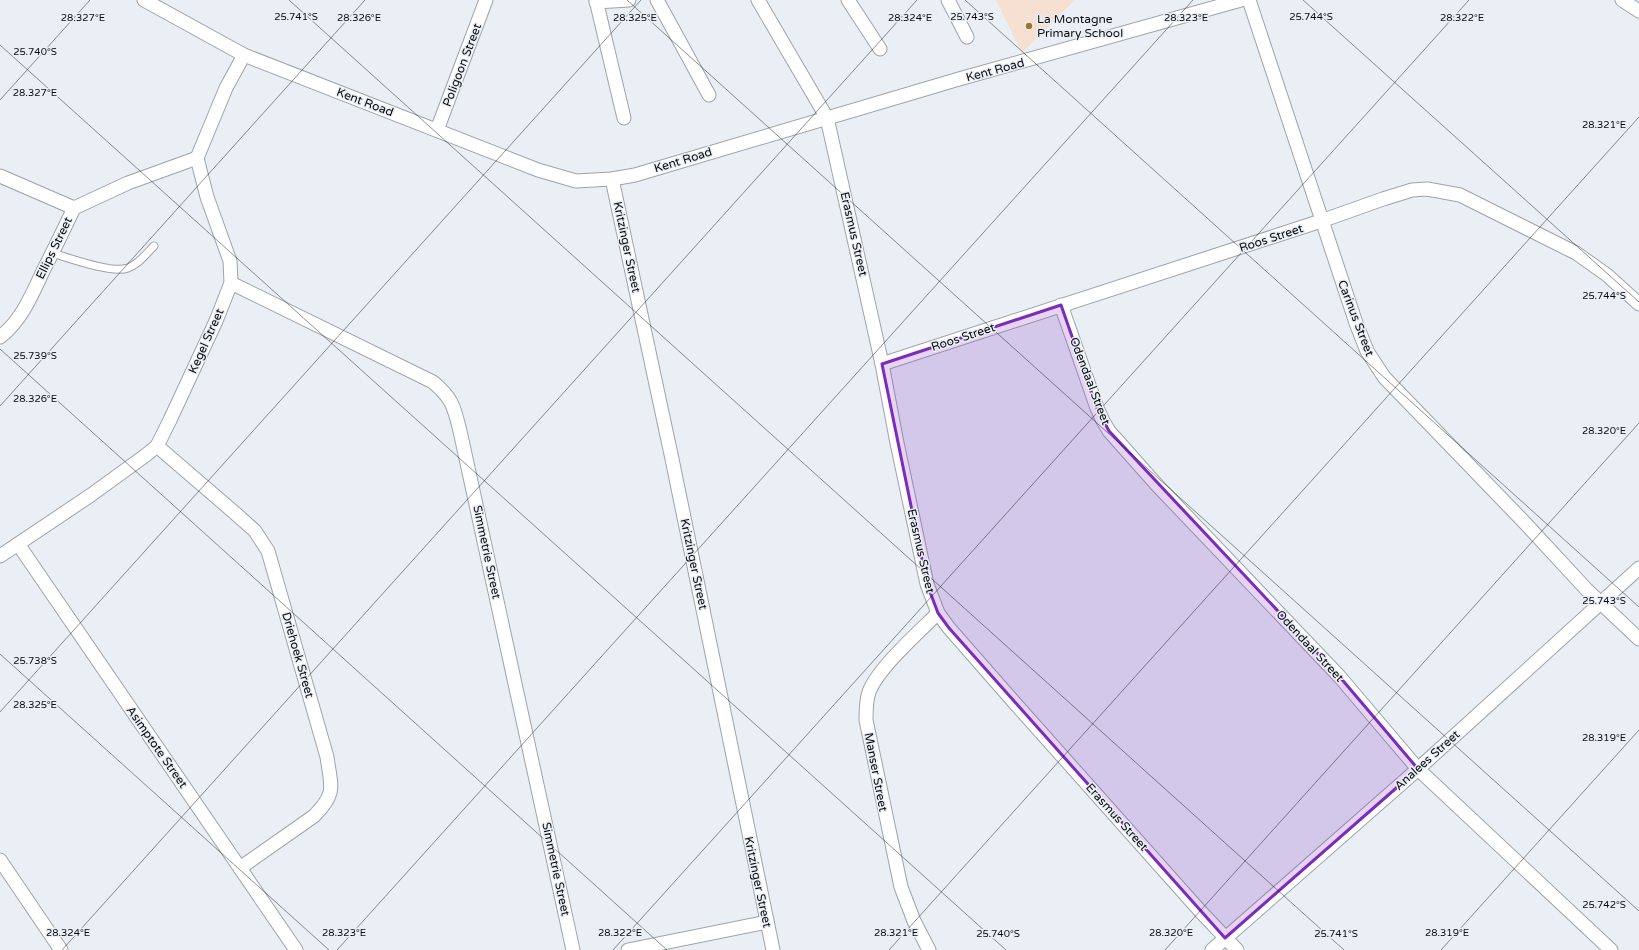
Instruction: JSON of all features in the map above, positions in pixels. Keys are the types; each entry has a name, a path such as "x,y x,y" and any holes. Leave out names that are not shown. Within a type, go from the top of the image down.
{"street":[{"name":"Kent Road","path":"144,0 244,55 559,177 576,181 612,179 636,175 959,79 1241,0"},
{"name":"Poligoon Street","path":"437,130 486,0"},
{"path":"624,118 596,1 629,0"},
{"path":"657,0 709,95"},
{"name":"Erasmus Street","path":"758,0 827,118 882,364 923,569 938,613 984,668 1237,950"},
{"path":"848,0 880,49"},
{"path":"948,0 967,37"},
{"name":"Carinus Street","path":"1249,0 1321,221 1367,351 1384,376 1600,603 1639,639"},
{"path":"1622,0 1638,7"},
{"path":"197,158 226,88 244,55"},
{"name":"Ellips Street","path":"0,337 8,331 17,320 33,292 74,208 128,183 197,158"},
{"name":"Kegel Street","path":"0,556 132,467 157,446 201,354 231,283 230,261 207,198 197,158"},
{"path":"0,176 74,208"},
{"name":"Kritzinger Street","path":"612,179 672,459 773,950"},
{"name":"Roos Street","path":"882,364 1412,190 1427,189 1460,195 1576,253 1607,275 1639,304"},
{"name":"Simmetrie Street","path":"231,283 433,382 445,392 451,400 460,431 573,950"},
{"name":"Odendaal Street","path":"1061,305 1097,408 1109,431 1156,484 1338,676 1418,769 1611,950"},
{"name":"Driehoek Street","path":"157,446 255,531 268,551 327,757 332,787 330,796 324,806 314,816 240,868"},
{"name":"Asimptote Street","path":"18,544 296,950"},
{"name":"Analees Street","path":"1212,950 1418,769 1639,568"},
{"name":"Manser Street","path":"929,950 914,921 901,887 866,720 868,693 875,680 891,660 938,613"},
{"path":"0,860 62,950"},
{"path":"628,950 767,922"}],"lane":[{"path":"52,253 110,270 127,269 139,262 154,246"}],"highlighted area":[{"path":"1061,305 1097,408 1109,431 1339,676 1418,769 1225,938 949,628 938,613 927,584 882,364"}],"shaded area":[{"name":"La Montagne Primary School","path":"996,0 1075,0 1022,53"}],"place":[{"name":"La Montagne Primary School","path":"1029,26"}]}
